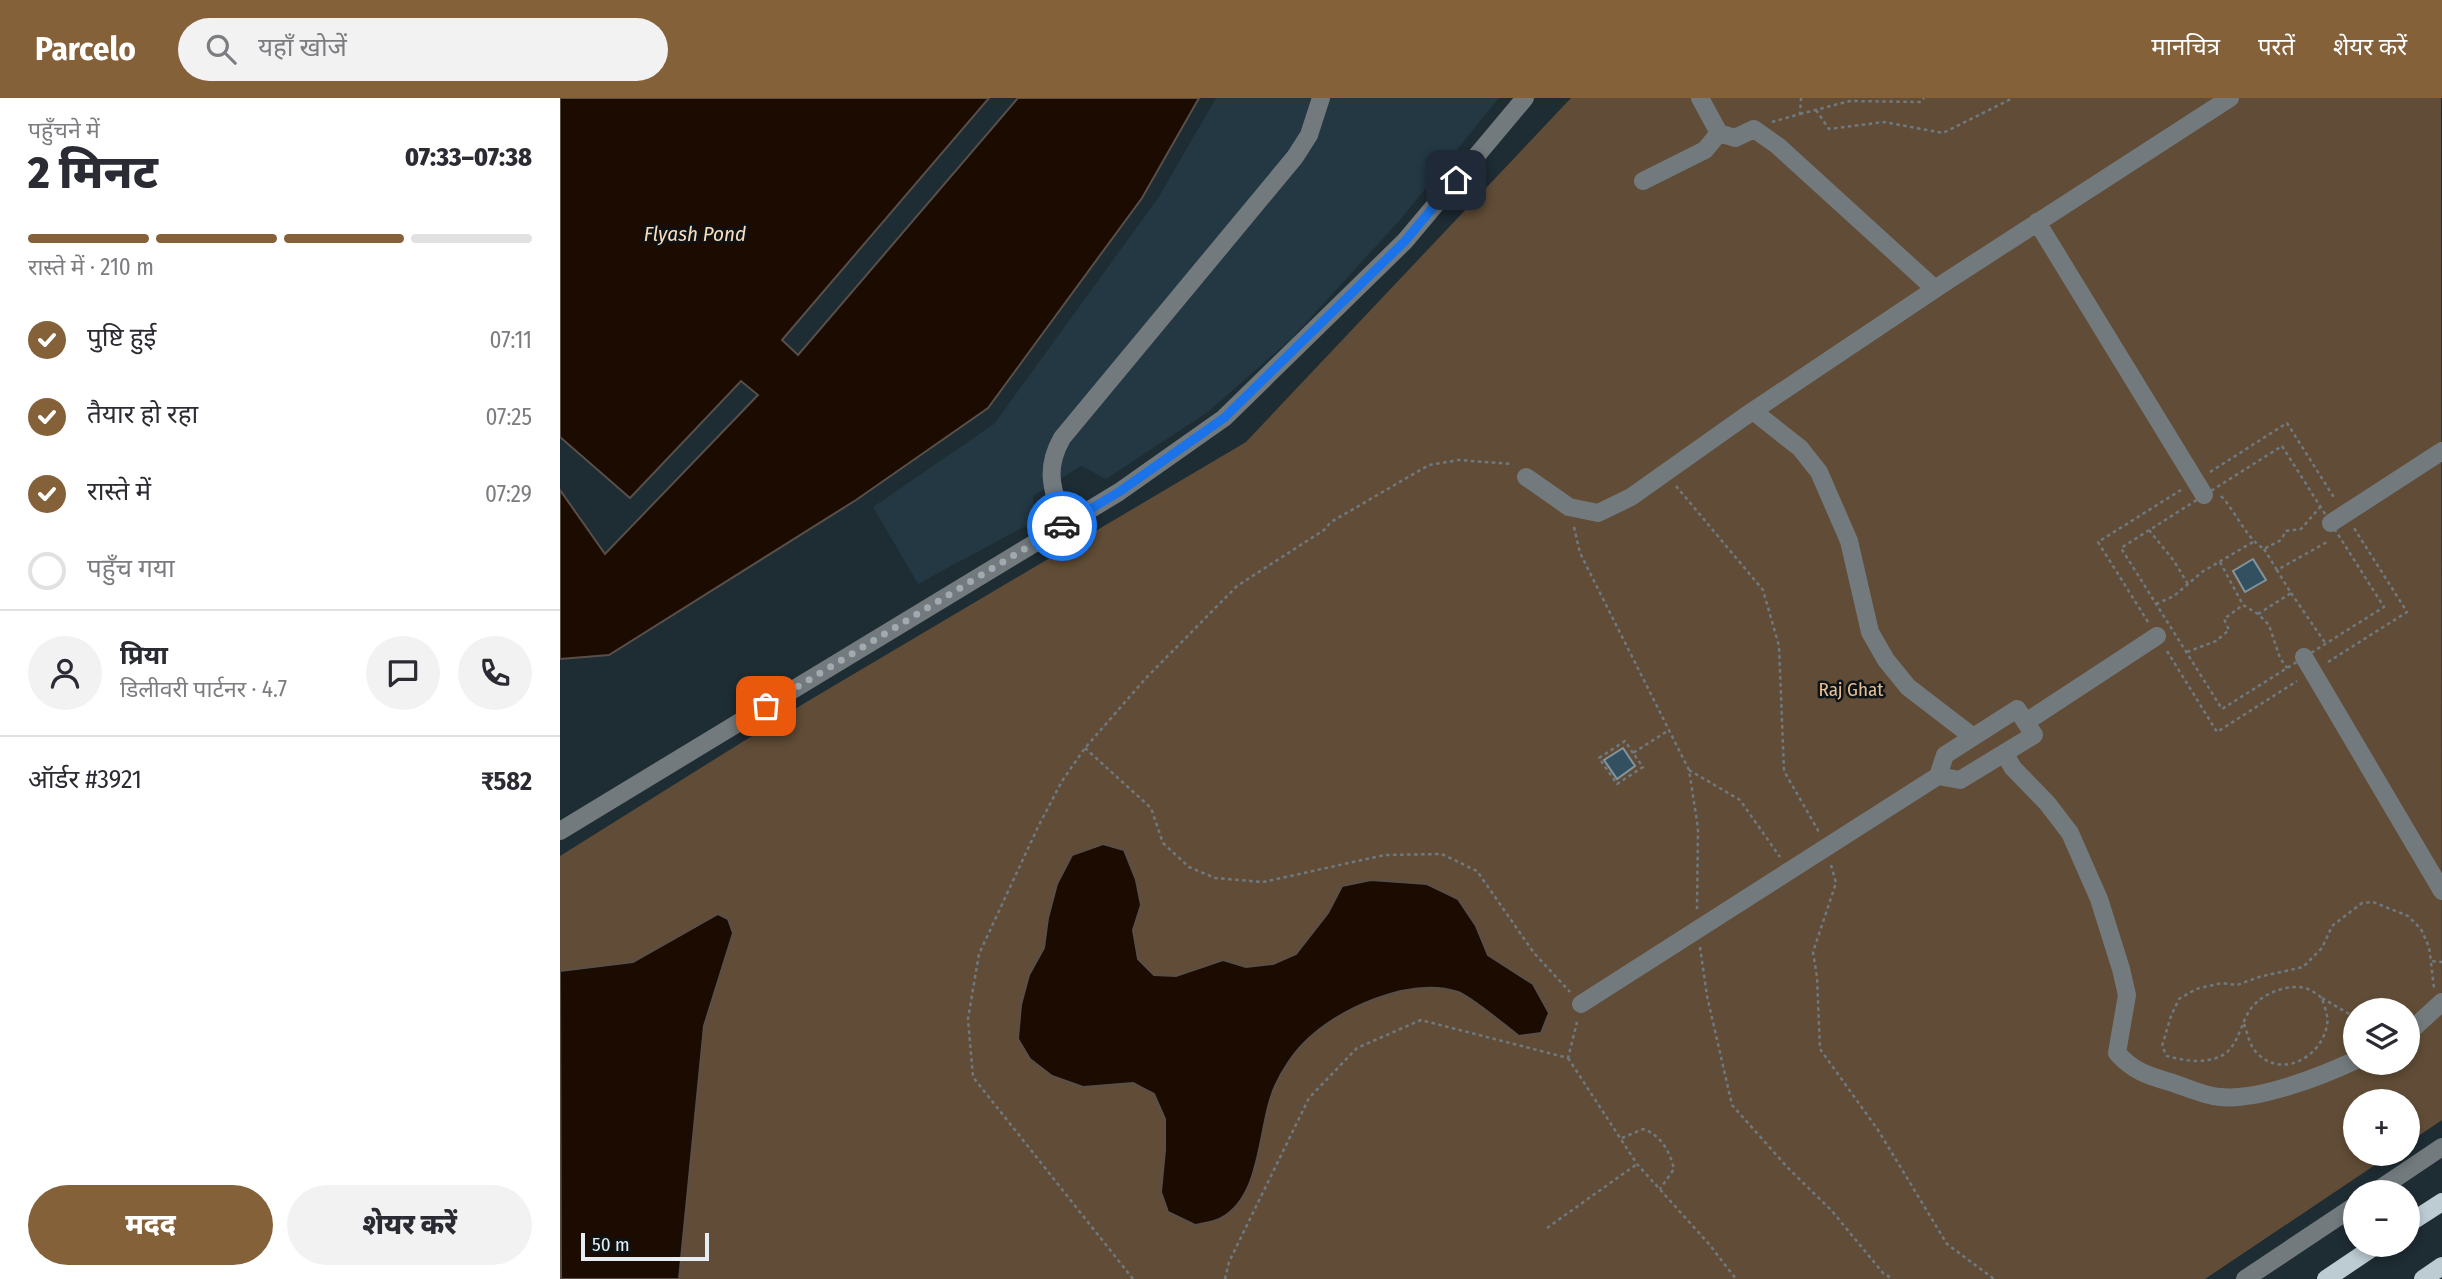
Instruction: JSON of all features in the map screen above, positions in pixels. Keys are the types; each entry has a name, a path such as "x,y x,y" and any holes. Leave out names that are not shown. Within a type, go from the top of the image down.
{"main road":[{"path":"2420,1216 2442,1202"},
{"path":"2326,1279 2359,1257"},
{"path":"2423,1279 2442,1266"}],"street":[{"path":"1063,525 1050,476 1052,458 1062,438 1296,157 1309,135 1321,98"},
{"path":"560,831 1119,492 1224,418 1405,241 1525,98"},
{"path":"1700,98 1719,133 1735,138 1754,129 1778,146 1935,289"},
{"path":"1526,477 1569,507 1598,513 1631,497 1935,289 2230,98"},
{"path":"1643,181 1705,150 1719,133"},
{"path":"2038,222 2180,454 2208,486"},
{"path":"1753,411 1800,448 1819,472 1849,541 1870,632 1886,660 1908,687 1973,737"},
{"path":"2335,529 2442,451"},
{"path":"2180,454 2189,485"},
{"path":"2026,722 2157,636"},
{"path":"2304,657 2442,891"},
{"path":"2321,666 2328,697"},
{"path":"2305,677 2328,697"},
{"path":"1581,1004 1938,776 1945,755 2018,709 2034,735 1960,780 1938,776"},
{"path":"2004,753 2013,768 2047,803 2070,833 2099,899 2127,995 2117,1053 2128,1066 2146,1075 2220,1097 2244,1096 2283,1087 2321,1076 2343,1066"},
{"path":"2420,1022 2439,1005"},
{"path":"2393,1180 2442,1147"},
{"path":"2245,1279 2343,1214"}],"path":[{"path":"1800,114 1801,98"},
{"path":"1754,129 1850,101 1921,102 1924,98"},
{"path":"1816,110 1829,129 1884,122 1943,133 2012,98"},
{"path":"2282,446 2320,506 2384,607 2222,709 2120,548 2208,486 2282,446"},
{"path":"1133,1279 973,1077 968,1019 979,954 1038,827 1062,780 1085,748 1146,678 1237,586 1324,530 1331,522 1429,465 1459,460 1517,464 1526,477"},
{"path":"1665,473 1762,590 1779,646 1784,771 1827,848 1836,883 1813,952 1817,977 1820,1049 1878,1130 1947,1244 1994,1279"},
{"path":"2189,485 2098,542 2217,732 2305,677"},
{"path":"2208,486 2240,519 2253,542 2264,549 2326,644"},
{"path":"2264,549 2281,540 2286,531 2301,529 2320,506"},
{"path":"2277,570 2335,529"},
{"path":"2149,530 2174,561 2188,584"},
{"path":"2156,604 2175,596 2202,572 2253,542"},
{"path":"2220,562 2243,606 2259,614 2269,625 2280,658 2287,668"},
{"path":"2259,614 2291,593"},
{"path":"2187,652 2216,641 2229,630 2224,620 2243,606"},
{"path":"1633,753 1669,730"},
{"path":"1625,741 1633,753 1643,767 1617,784 1600,758 1625,741"},
{"path":"1085,748 1151,808 1163,843 1189,867 1216,878 1262,882 1385,855 1442,854 1477,871 1534,953 1581,1004 1568,1058"},
{"path":"1689,769 1740,800 1790,871"},
{"path":"2343,1010 2307,988 2275,991 2255,1003 2226,1053 2204,1061 2182,1060 2167,1056 2162,1046 2179,999 2196,989 2222,983 2237,985 2303,967 2322,948 2332,926 2362,903 2373,902 2408,916 2421,929 2429,947 2439,1005"},
{"path":"2431,961 2442,962"},
{"path":"2244,1024 2256,1053 2273,1065 2292,1064 2311,1055 2322,1042 2328,1022 2322,998"},
{"path":"1225,1279 1229,1262 1309,1098 1357,1048 1421,1020 1568,1058 1637,1164 1737,1279"},
{"path":"1620,1139 1643,1129 1654,1133 1671,1156 1674,1169 1660,1189"},
{"path":"1546,1228 1637,1164"}],"shaded area":[{"path":"1216,98 1499,98 1400,220 1293,337 1208,412 1106,479 1081,466 1033,496 1033,522 918,584 873,507 994,424 1158,198"}],"green space":[{"name":"Raj Ghat","path":"1571,98 2441,98 2442,1120 2420,1135 2420,1089 2343,1089 2343,1166 2374,1166 2353,1180 2343,1180 2343,1187 2205,1279 560,1279 560,856 803,704 1246,442"}],"water":[{"name":"Flyash Pond","path":"560,98 989,98 782,340 798,355 1018,98 1199,98 1142,198 988,408 856,500 609,655 560,659 560,490 605,554 758,395 741,381 630,498 560,437"},
{"path":"1103,844 1124,850 1136,880 1141,905 1133,930 1138,959 1154,975 1176,976 1223,960 1246,967 1273,964 1296,954 1328,913 1342,886 1371,880 1427,884 1458,899 1476,926 1488,955 1533,984 1549,1013 1541,1033 1519,1036 1464,995 1439,988 1397,992 1354,1008 1334,1019 1299,1048 1276,1084 1265,1118 1258,1157 1245,1193 1235,1207 1221,1218 1195,1225 1168,1212 1161,1192 1165,1119 1154,1094 1133,1083 1083,1087 1052,1076 1030,1059 1018,1039 1021,1005 1029,975 1044,948 1057,884 1072,855"},
{"path":"718,914 728,919 733,933 704,1026 679,1279 561,1279 560,971 633,962"}],"building":[{"path":"2253,559 2266,580 2245,592 2233,571"},
{"path":"1623,748 1635,766 1617,779 1604,760"}],"way so far":[{"path":"766,706 1062,526"}],"route":[{"path":"1062,526 1119,492 1224,418 1405,241 1456,180"}]}
